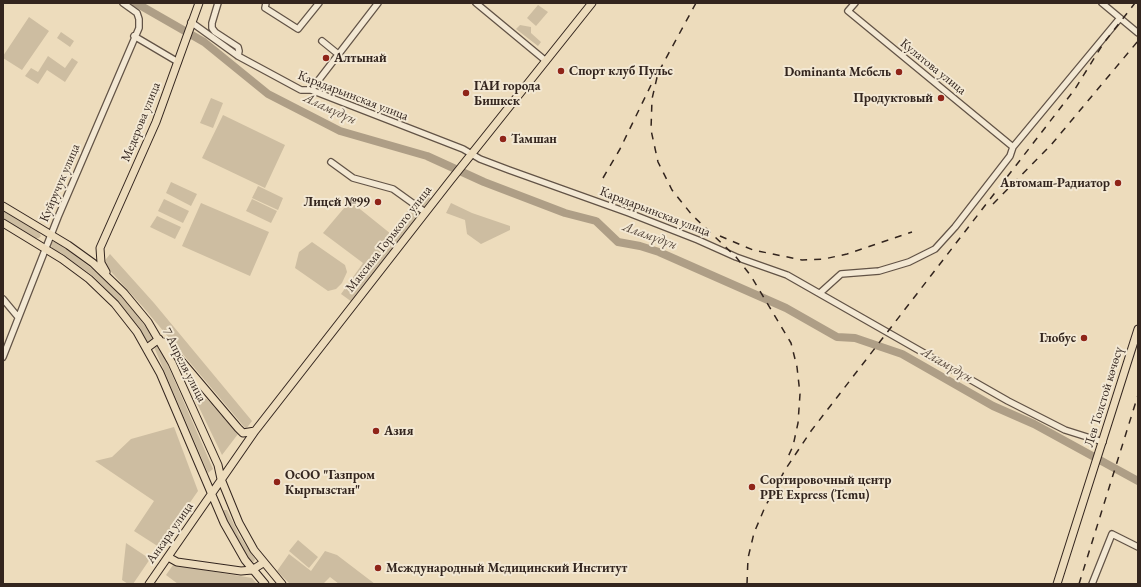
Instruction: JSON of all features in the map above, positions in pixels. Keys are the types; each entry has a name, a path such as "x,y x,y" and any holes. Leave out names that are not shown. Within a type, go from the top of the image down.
{"main road":[{"name":"Медерова улица","path":"100,248 156,122 199,3"},
{"name":"Максима Горького улица","path":"211,494 255,431 450,180 592,3"},
{"name":"7 Апреля улица","path":"3,206 68,245 80,254 113,281 137,307 159,339 172,363 218,465 221,479 238,523 263,562 282,584"},
{"name":"7 Апреля улица","path":"3,223 62,259 89,279 124,314 147,348 160,373 230,535 252,570 265,584"},
{"path":"80,254 89,255 100,248 101,263 113,281"},
{"name":"Лев Толстой көчөсү","path":"1057,584 1138,329"},
{"path":"147,348 159,339 172,350 243,433 255,431"},
{"name":"Анкара улица","path":"149,584 211,494"},
{"path":"168,557 177,562 241,571 252,570 263,562"}],"street":[{"name":"Куйручук улица","path":"3,357 45,249 134,36 139,28 139,19 133,9 123,3"},
{"path":"218,3 212,22 212,28 215,32 238,47 238,56"},
{"path":"266,3 265,8 298,29 319,3"},
{"path":"311,90 378,3"},
{"path":"476,3 546,61"},
{"name":"Кулатова улица","path":"855,3 848,11 1014,147"},
{"path":"1102,3 1138,33"},
{"path":"820,293 840,274 879,271 909,262 935,249 955,227 1010,156 1014,147 1120,18"},
{"name":"Карадарьинская улица","path":"191,25 238,56 301,90 311,90 509,170 629,213 698,240 736,257 787,275 1027,410 1065,430 1102,445"},
{"path":"134,36 178,62"},
{"path":"322,41 338,54"},
{"path":"331,162 353,178 393,190 425,212"},
{"path":"3,299 18,317"},
{"path":"1092,584 1112,534 1138,547"}],"shaded area":[{"path":"538,5 548,12 536,26 527,18"},
{"path":"29,17 49,31 22,70 3,58 3,56"},
{"path":"520,25 531,27 531,33 541,42 538,46 516,29"},
{"path":"61,32 74,41 70,47 57,38"},
{"path":"48,56 65,68 72,58 78,62 65,82 47,70 38,84 25,76 31,68 38,72"},
{"path":"211,98 223,103 213,128 200,123"},
{"path":"223,115 285,145 265,188 202,158"},
{"path":"171,182 197,194 191,206 166,193"},
{"path":"258,186 283,198 278,210 252,198"},
{"path":"421,192 431,198 352,302 341,294 363,263 323,233 350,201 391,234"},
{"path":"164,199 189,211 183,223 158,211"},
{"path":"252,199 277,211 271,223 246,211"},
{"path":"201,203 269,232 250,276 182,246"},
{"path":"451,203 472,213 510,226 510,230 481,244 467,234 465,220 446,213"},
{"path":"3,209 38,231 41,236 39,238 34,238 3,219"},
{"path":"157,216 181,227 175,239 150,227"},
{"path":"55,241 106,279 136,314 150,333 153,341 148,342 119,303 93,276 61,253 52,249 51,243"},
{"path":"312,242 345,265 347,272 342,283 336,289 328,291 295,268 299,252"},
{"path":"110,254 154,303 252,421 246,429 143,307 103,263"},
{"path":"159,345 213,469 208,473 154,347"},
{"path":"194,397 207,399 238,434 222,455"},
{"path":"174,427 198,491 159,547 134,531 154,501 95,461 112,457 131,439"},
{"path":"224,510 227,510 239,535 255,559 254,562 250,560 236,539 223,512"},
{"path":"298,540 318,557 309,568 289,551"},
{"path":"126,543 150,559 133,584 128,584 122,580"},
{"path":"325,551 337,555 375,584 339,584 330,577 323,584 290,584 277,571 289,554 311,571"},
{"path":"173,565 252,578 257,584 178,584 166,575"}],"waterway":[{"name":"Аламүдүн","path":"136,3 204,42 268,94 340,131 427,156 484,182 565,213 596,221 618,242 640,246 659,252 786,308 837,337 855,338 902,354 993,406 1034,424 1138,481"}],"railway":[{"path":"696,3 658,73 652,99 651,130 658,162 672,190 692,215 736,257 751,276 791,343 797,367 800,394 798,423 793,446 787,459"},
{"path":"747,584 748,558 754,533 765,507 785,470 811,431 1075,89 1103,44 1135,3"},
{"path":"993,204 1051,145 1138,41"},
{"path":"603,178 620,149 651,85"},
{"path":"720,236 753,250 802,260 824,259 847,254 912,232"},
{"path":"1079,584 1138,395"}],"place":[{"name":"Алтынай","path":"326,58"},
{"name":"Спорт клуб Пульс","path":"561,71"},
{"name":"Dominanta Мебель","path":"899,72"},
{"name":"ГАИ города Бишкек","path":"466,93"},
{"name":"Продуктовый","path":"941,98"},
{"name":"Тамшан","path":"503,139"},
{"name":"Автомаш-Радиатор","path":"1118,183"},
{"name":"Лицей №99","path":"378,202"},
{"name":"Глобус","path":"1084,338"},
{"name":"Азия","path":"376,431"},
{"name":"ОсОО \"Газпром Кыргызстан\"","path":"277,482"},
{"name":"Сортировочный центр PPE Express (Temu)","path":"752,487"},
{"name":"Международный Медицинский Институт","path":"378,568"}]}
